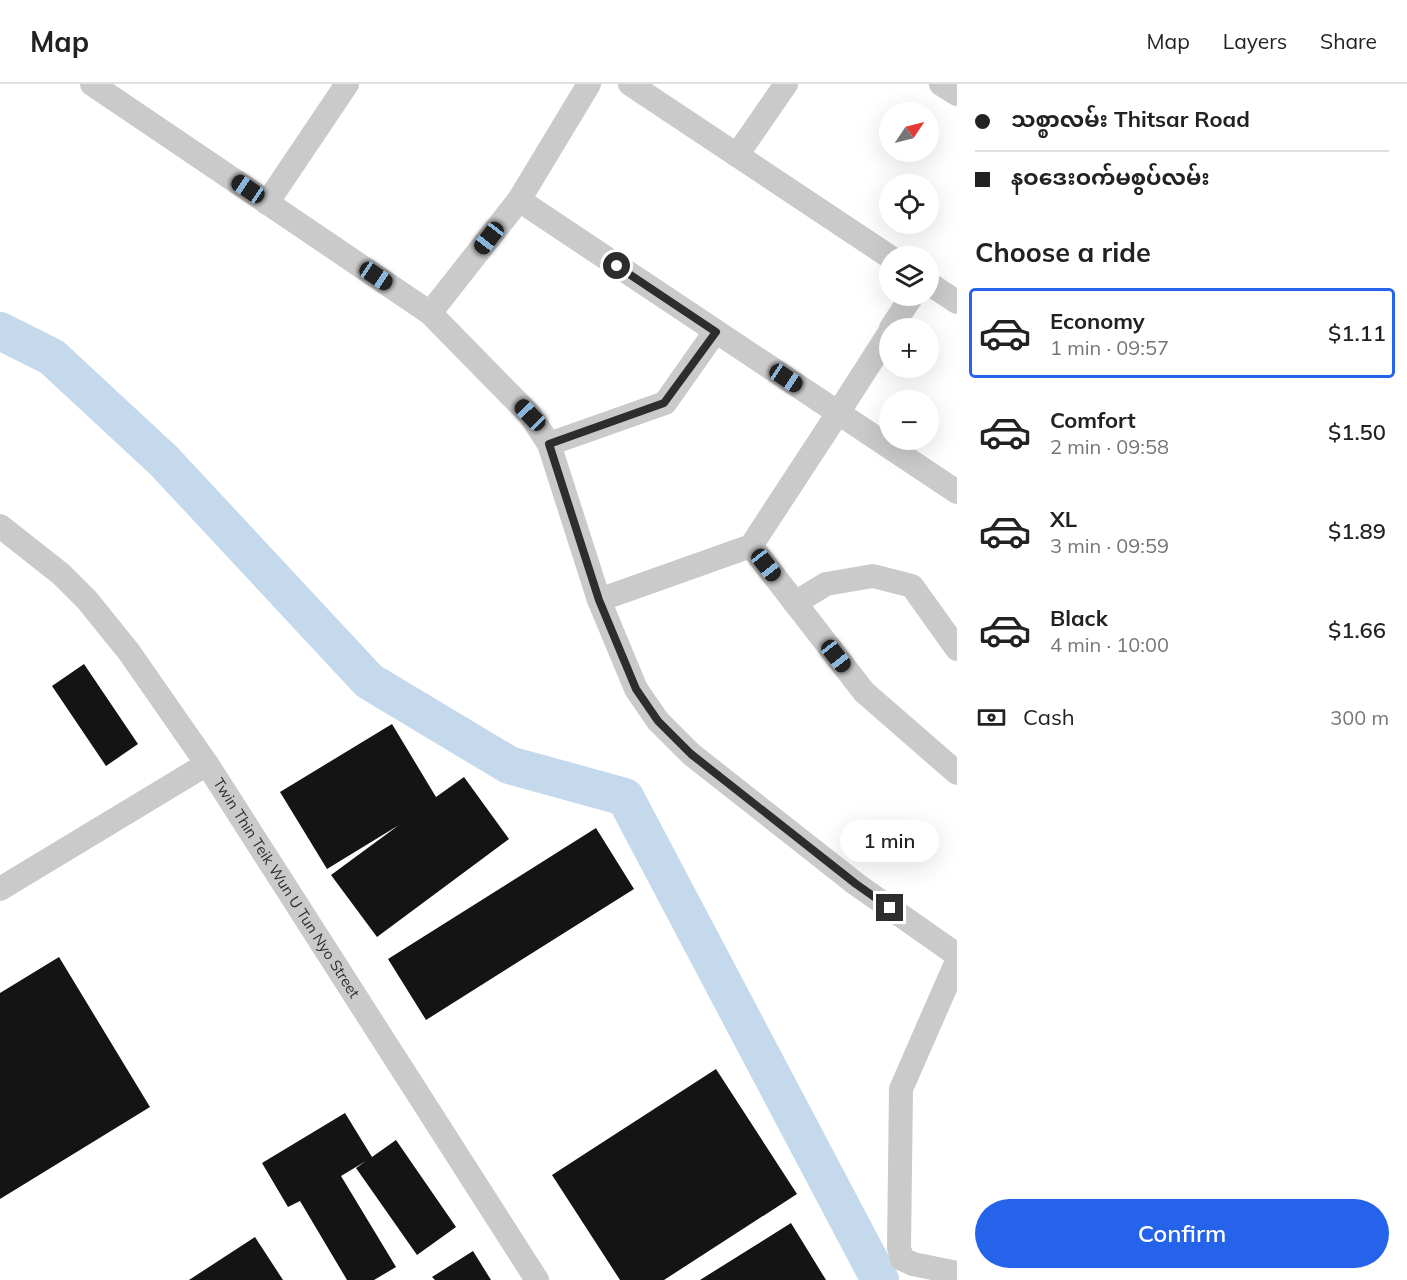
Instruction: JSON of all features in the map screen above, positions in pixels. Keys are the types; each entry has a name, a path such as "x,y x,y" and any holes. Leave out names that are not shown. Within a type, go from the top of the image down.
{"street":[{"path":"92,84 430,313 530,415 549,444 599,600 636,689 658,721 691,754 856,884 957,955"},
{"path":"267,203 346,84"},
{"path":"430,313 519,200 589,84"},
{"path":"630,84 879,250"},
{"path":"737,155 786,84"},
{"path":"941,84 957,94"},
{"path":"519,200 957,492"},
{"path":"939,290 957,302"},
{"path":"549,444 664,403 716,332"},
{"path":"599,600 751,546 879,348"},
{"name":"Twin Thin Teik Wun U Tun Nyo Street","path":"0,526 61,574 87,600 129,652 207,764 537,1280"},
{"path":"751,546 864,692 957,773"},
{"path":"795,603 826,584 873,576 912,586 957,650"},
{"path":"0,889 207,764"},
{"path":"957,961 901,1089 899,1248 902,1258 913,1264 957,1273"}],"building":[{"path":"84,664 138,744 106,766 52,686"},
{"path":"392,724 436,797 464,777 509,839 377,937 331,875 399,825 327,869 280,792"},
{"path":"596,828 634,889 426,1020 388,959"},
{"path":"59,957 150,1107 0,1199 0,993"},
{"path":"716,1069 797,1194 664,1280 620,1280 552,1175"},
{"path":"345,1113 372,1157 396,1140 456,1227 417,1255 356,1168 366,1161 341,1176 396,1267 374,1280 347,1280 300,1201 288,1207 262,1163"},
{"path":"791,1223 826,1280 700,1280"},
{"path":"255,1237 283,1280 189,1280"},
{"path":"473,1251 491,1280 435,1280 432,1277"}],"waterway":[{"path":"0,331 52,357 164,461 369,681 509,765 625,797 880,1280"}],"route":[{"path":"617,266 716,332 664,403 549,444 599,600 636,689 658,721 691,754 856,884 890,908"}]}
